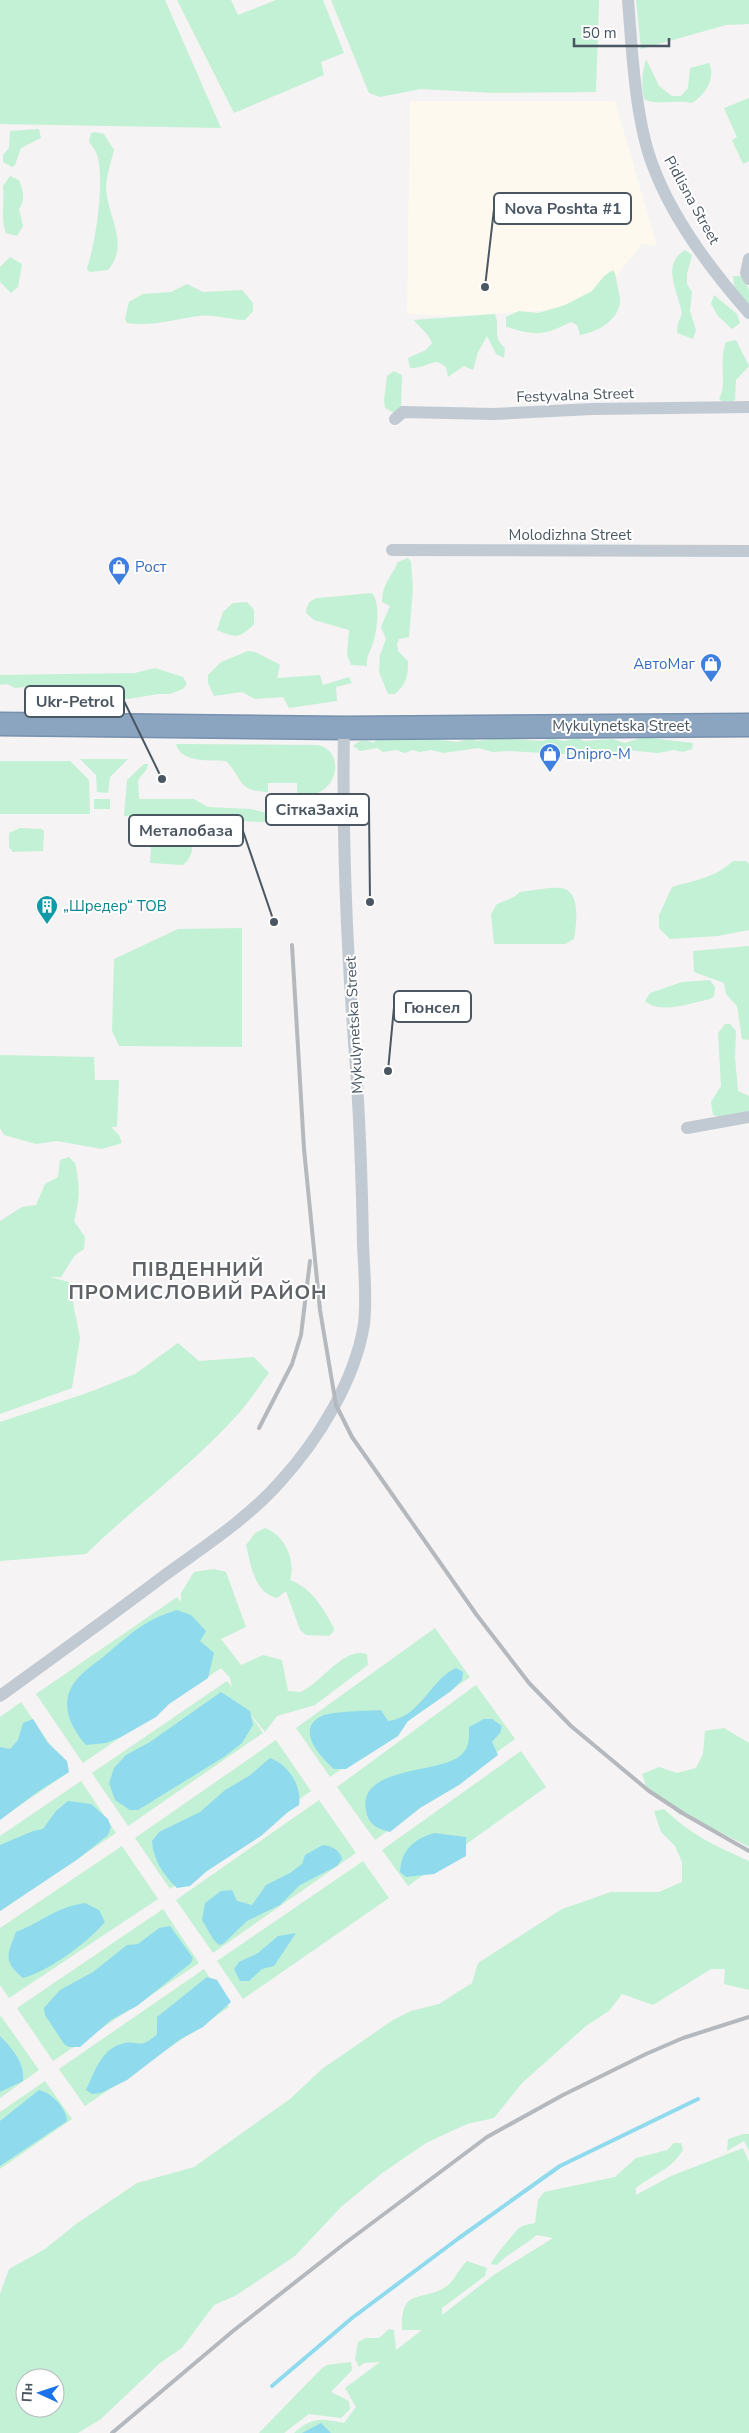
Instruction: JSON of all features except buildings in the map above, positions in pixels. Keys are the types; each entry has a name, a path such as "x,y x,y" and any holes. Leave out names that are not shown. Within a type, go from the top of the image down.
{"highway":[{"name":"Mykulynetska Street","path":"0,724 344,728 749,725"}],"street":[{"name":"Pidlisna Street","path":"628,0 636,87 644,138 652,166 695,245 749,313"},
{"path":"749,259 746,273 749,279"},
{"name":"Festyvalna Street","path":"399,416 592,409 749,407"},
{"name":"Molodizhna Street","path":"392,550 749,551"},
{"name":"Mykulynetska Street","path":"0,1696 131,1602 258,1505 282,1480 336,1405 349,1378 364,1322 361,1135 352,1024 343,792 344,728"},
{"path":"687,1128 749,1117"}],"shaded area":[{"path":"410,101 615,101 657,246 642,244 600,297 552,310 453,316 407,314"}],"green space":[{"path":"0,0 165,0 221,128 0,124"},
{"path":"177,0 231,0 238,15 276,0 323,0 344,53 321,62 324,75 234,113"},
{"path":"331,0 599,0 596,92 494,93 421,89 380,97 369,93"},
{"path":"636,0 749,0 749,24 726,25 641,49"},
{"path":"646,59 659,86 672,96 681,96 688,88 690,68 709,63 711,69 710,80 702,95 692,103 649,101 644,99 642,89"},
{"path":"749,98 749,161 743,164 732,140 737,137 724,108"},
{"path":"39,129 41,138 21,148 15,165 12,167 3,162 3,155 9,148 10,131"},
{"path":"91,133 104,134 114,150 106,189 118,241 114,260 108,270 89,272 87,268 96,229 100,198 98,158 96,151 89,142"},
{"path":"10,176 19,180 23,195 23,202 19,209 23,226 17,236 6,233 3,221 3,186"},
{"path":"685,250 692,255 687,274 687,284 692,292 690,311 696,330 693,339 677,333 678,323 682,314 672,271 678,256"},
{"path":"10,257 22,264 18,287 11,293 0,282 0,267"},
{"path":"613,270 620,298 619,308 612,319 600,328 580,335 577,325 571,322 553,330 540,333 506,327 506,317 519,311 538,313 565,305 592,291 604,276"},
{"path":"733,276 743,276 749,290 749,309 734,286"},
{"path":"187,284 203,292 242,290 253,303 253,311 245,320 205,316 154,323 127,323 125,319 129,302 143,294 171,292"},
{"path":"714,295 737,314 740,323 732,329 718,316 711,304"},
{"path":"495,314 498,340 505,348 504,358 496,354 487,336 478,352 473,370 464,366 448,377 446,367 438,362 410,368 408,358 426,350 432,343 414,320"},
{"path":"736,340 749,366 736,380 735,400 726,404 719,399 723,387 724,350 726,342"},
{"path":"394,371 402,375 401,408 396,414 385,408 384,400 387,376"},
{"path":"408,558 411,562 413,588 409,637 399,639 397,644 398,651 408,661 407,675 404,683 395,694 388,694 379,672 380,655 386,639 381,627 390,606 382,602 383,595 398,562"},
{"path":"372,593 377,604 377,624 367,666 351,665 347,654 349,630 314,620 306,613 307,607 312,600 318,598"},
{"path":"247,602 254,610 254,624 249,629 237,636 217,630 223,612 233,603"},
{"path":"248,651 255,652 280,665 277,678 320,675 323,685 349,677 352,683 336,687 337,701 289,708 283,697 255,699 242,692 214,696 208,683 208,675 221,662"},
{"path":"155,668 183,677 187,684 183,689 170,694 128,699 89,694 69,696 37,686 15,688 7,684 0,685 0,675 135,673"},
{"path":"419,737 457,742 472,738 477,741 498,738 543,741 550,738 564,741 577,738 584,741 613,739 625,743 640,738 651,738 693,743 692,749 683,752 674,750 658,753 626,750 614,752 606,749 594,754 493,752 478,748 444,753 431,750 420,752 412,750 405,753 396,750 383,752 377,748 360,751 353,746 362,741 373,743 378,739 401,738 413,740"},
{"path":"176,744 318,745 326,748 331,754 335,768 334,776 324,789 317,793 297,793 297,783 268,783 268,792 258,791 246,787 226,761 197,759 184,755"},
{"path":"80,759 128,759 110,777 108,793 97,792 96,775"},
{"path":"0,761 70,761 89,780 90,814 0,814"},
{"path":"144,764 148,764 147,769 138,780 139,799 194,799 208,807 251,809 307,824 124,816 127,780"},
{"path":"94,799 110,799 110,809 94,809"},
{"path":"20,828 41,829 44,831 43,851 13,852 9,847 9,833"},
{"path":"152,831 178,831 189,836 192,845 191,854 183,865 150,863"},
{"path":"733,861 746,861 749,864 749,930 718,936 670,939 659,928 659,915 672,887 712,875"},
{"path":"549,888 565,889 570,892 573,898 576,912 574,939 565,944 494,944 491,914 497,904 514,897 520,892"},
{"path":"242,928 242,1047 119,1046 112,1031 114,959 178,929"},
{"path":"749,946 749,1040 742,1039 737,1006 726,994 724,983 694,972 693,951"},
{"path":"710,980 715,987 714,996 710,999 667,1008 651,1005 645,1001 650,993 682,982"},
{"path":"725,1024 730,1024 736,1031 735,1057 738,1091 749,1096 749,1114 718,1117 713,1115 711,1102 721,1086 718,1033"},
{"path":"0,1055 94,1057 95,1080 119,1080 117,1127 111,1127 119,1135 122,1143 102,1149 57,1141 36,1144 4,1135 0,1128"},
{"path":"69,1157 75,1163 78,1178 78,1199 74,1221 85,1237 84,1249 75,1255 61,1277 50,1277 69,1282 80,1338 72,1388 0,1414 0,1221 22,1207 36,1205 45,1184 58,1177 60,1160"},
{"path":"178,1343 199,1361 254,1357 269,1373 243,1408 203,1450 86,1554 0,1561 0,1422 87,1393 135,1374"},
{"path":"265,1528 278,1536 287,1550 291,1565 290,1580 305,1588 311,1594 334,1628 334,1631 329,1636 306,1635 300,1630 286,1591 277,1598 269,1595 258,1584 246,1545 255,1533"},
{"path":"214,1569 226,1572 246,1627 221,1639 241,1665 263,1655 282,1660 288,1691 300,1692 308,1688 332,1667 349,1656 358,1653 367,1654 368,1665 315,1705 277,1716 265,1732 247,1710 263,1733 128,1826 92,1773 227,1681 232,1687 230,1678 221,1668 83,1763 36,1694 177,1597 181,1602 181,1593 194,1572"},
{"path":"435,1628 470,1677 330,1777 296,1728"},
{"path":"476,1685 515,1739 375,1840 337,1787"},
{"path":"21,1702 69,1772 0,1819 0,1717"},
{"path":"724,1728 749,1743 749,1847 685,1814 680,1815 646,1786 642,1774 659,1767 677,1773 696,1768 703,1754 705,1731"},
{"path":"276,1740 311,1791 170,1889 135,1838"},
{"path":"521,1751 546,1787 408,1886 382,1850"},
{"path":"81,1781 116,1833 0,1911 0,1836"},
{"path":"319,1800 356,1853 213,1953 176,1900"},
{"path":"664,1809 685,1827 704,1839 749,1861 749,1990 724,1984 725,1969 711,1969 653,2005 622,1994 609,2011 586,2026 522,2083 494,2118 467,2124 426,2143 381,2174 341,2207 295,2256 235,2296 214,2305 182,2348 160,2363 101,2419 78,2433 0,2433 0,2294 9,2269 45,2249 76,2224 137,2183 194,2167 290,2099 322,2069 393,2020 411,2011 439,2004 472,1983 478,1963 562,1909 611,1892 659,1892 682,1882 682,1862 675,1846 661,1832 654,1811"},
{"path":"122,1846 158,1899 9,1998 0,1985 0,1928"},
{"path":"363,1861 389,1898 243,1999 217,1961"},
{"path":"163,1909 199,1963 53,2061 17,2008"},
{"path":"204,1969 229,2007 85,2106 59,2069"},
{"path":"0,2017 39,2070 0,2098"},
{"path":"45,2081 72,2119 0,2169 0,2112"},
{"path":"749,2134 749,2151 744,2141 727,2151 728,2139"},
{"path":"674,2143 681,2143 683,2150 678,2157 673,2163 636,2188 636,2195 671,2176 743,2148 749,2162 749,2433 294,2433 306,2424 317,2420 344,2423 356,2407 345,2388 380,2362 364,2363 359,2367 355,2359 358,2342 366,2338 379,2338 389,2329 394,2330 396,2350 422,2330 402,2330 404,2308 413,2298 435,2292 447,2286 467,2261 487,2268 485,2276 442,2308 442,2315 495,2274 553,2238 537,2235 506,2256 497,2265 491,2264 499,2251 519,2228 535,2223 538,2200 544,2192 615,2177 636,2158 667,2150"},
{"path":"351,2362 352,2370 331,2392 349,2401 350,2409 341,2418 309,2414 284,2433 259,2433 321,2369 327,2365"}],"water":[{"path":"177,1610 191,1615 206,1631 200,1641 214,1653 208,1678 169,1704 156,1717 121,1737 106,1743 86,1745 72,1723 67,1707 67,1699 74,1683 140,1627"},
{"path":"456,1668 463,1672 462,1680 451,1691 408,1721 398,1736 346,1769 334,1769 313,1743 310,1728 322,1716 342,1712 381,1710 388,1721 399,1718 417,1706 439,1681"},
{"path":"221,1692 250,1711 253,1725 242,1743 224,1757 138,1810 130,1810 115,1800 109,1783 114,1768 126,1755 150,1742"},
{"path":"33,1719 47,1742 67,1761 69,1772 36,1793 0,1820 0,1747 10,1749 18,1740 23,1723"},
{"path":"484,1719 492,1719 502,1726 500,1733 492,1742 498,1755 459,1785 420,1808 390,1832 373,1825 367,1815 366,1799 372,1787 384,1779 435,1766 461,1755 469,1739 469,1727"},
{"path":"270,1758 277,1761 293,1777 298,1791 299,1805 288,1812 261,1836 207,1871 190,1886 177,1888 160,1867 154,1855 152,1841 159,1832 200,1812 225,1790 249,1776"},
{"path":"68,1801 91,1804 108,1819 111,1827 108,1835 78,1859 0,1911 0,1845 33,1831 43,1829 56,1811"},
{"path":"434,1833 466,1837 466,1856 434,1874 406,1877 400,1872 406,1852 415,1842"},
{"path":"323,1845 332,1847 339,1853 342,1859 337,1866 300,1885 280,1905 247,1921 223,1944 219,1945 213,1939 202,1920 205,1903 221,1891 232,1890 237,1901 252,1905 266,1885 290,1873 302,1864 305,1855"},
{"path":"85,1903 99,1910 105,1922 88,1939 56,1963 23,1978 12,1967 9,1957 10,1946 16,1932 57,1911"},
{"path":"170,1926 193,1958 191,1963 137,2006 111,2020 80,2047 69,2047 64,2044 45,2015 44,2008 60,1990 93,1972 127,1945 138,1944 159,1928"},
{"path":"296,1933 274,1966 262,1969 249,1981 240,1981 234,1969 239,1962 258,1953 278,1936"},
{"path":"207,1977 217,1980 231,2002 203,2027 179,2040 127,2080 101,2093 92,2094 86,2090 95,2070 108,2051 121,2044 131,2042 142,2043 151,2039 157,2034 157,2017"},
{"path":"0,2036 17,2056 22,2068 23,2081 0,2092"},
{"path":"39,2090 49,2094 58,2102 64,2111 67,2121 0,2166 0,2121"},
{"path":"321,2423 331,2433 302,2433"}],"waterway":[{"path":"272,2386 352,2318 560,2166 698,2099"}],"railway":[{"path":"292,945 304,1149 320,1310 336,1405 352,1437 476,1614 529,1683 571,1726 649,1791 684,1814 749,1851"},
{"path":"259,1428 292,1364 301,1335 310,1261"},
{"path":"112,2433 233,2331 344,2244 487,2137 563,2095 646,2054 683,2038 749,2017"}],"place":[{"name":"Nova Poshta #1","path":"485,287"},
{"name":"Рост","path":"119,586"},
{"name":"АвтоМаг","path":"711,683"},
{"name":"Dnipro-M","path":"550,773"},
{"name":"Ukr-Petrol","path":"162,779"},
{"name":"СіткаЗахід","path":"370,902"},
{"name":"Металобаза","path":"274,922"},
{"name":"„Шредер“ ТОВ","path":"47,925"},
{"name":"Гюнсел","path":"388,1071"}],"district":[{"name":"ПІВДЕННИЙ ПРОМИСЛОВИЙ РАЙОН","path":"198,1280"}]}
